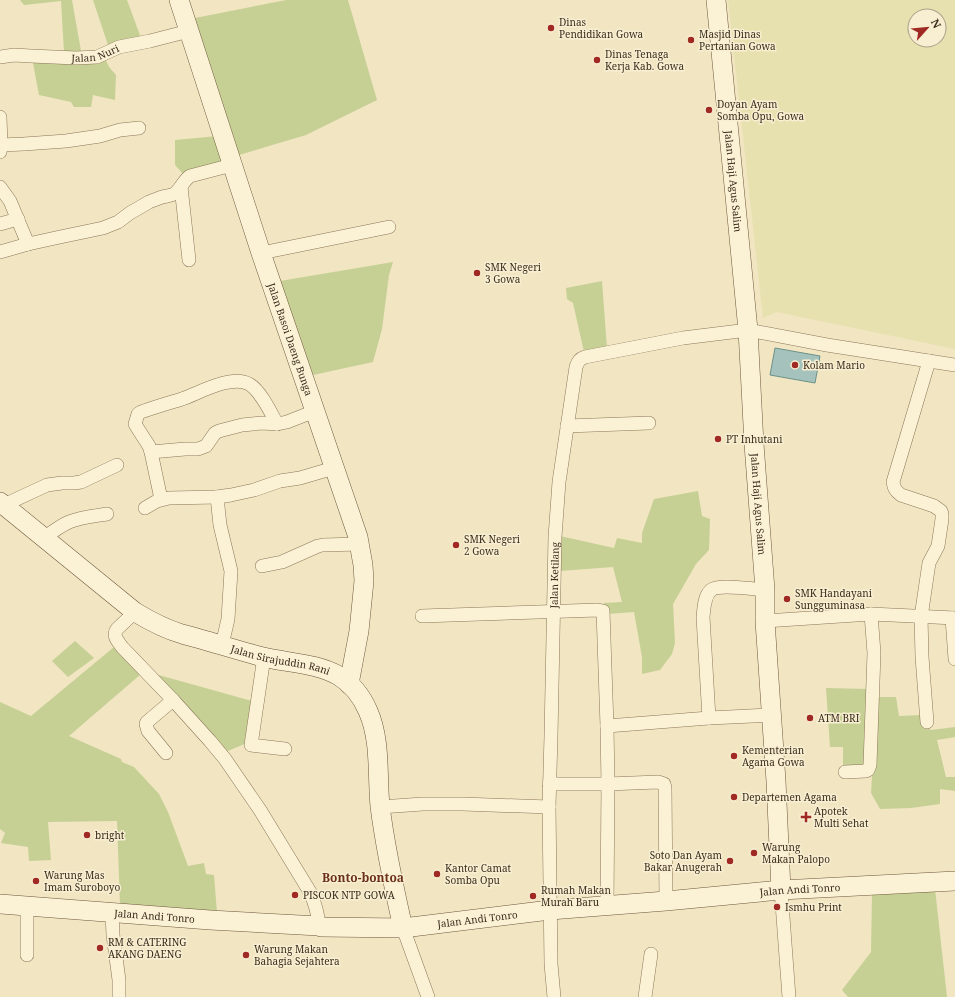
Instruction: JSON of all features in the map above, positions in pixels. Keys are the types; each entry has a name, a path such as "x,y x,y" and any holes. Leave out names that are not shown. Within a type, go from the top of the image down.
{"street":[{"name":"Jalan Basoi Daeng Bunga","path":"179,0 261,253 355,527 363,565 364,581 359,631 349,684"},
{"name":"Jalan Haji Agus Salim","path":"716,0 748,330 754,444 765,590 781,890"},
{"name":"Jalan Nuri","path":"0,57 97,57 119,47 189,31"},
{"path":"0,117 0,148 24,144 66,141 100,136 120,130 139,128"},
{"path":"0,252 111,225 149,202 174,194 190,176 232,165"},
{"path":"0,187 10,201 28,244"},
{"path":"181,187 189,260"},
{"path":"0,224 18,219"},
{"path":"261,253 389,227"},
{"path":"748,330 827,345 955,365"},
{"name":"Jalan Ketilang","path":"554,997 551,964 549,784 555,537 559,482 576,367 580,359 585,357 683,338 748,330"},
{"path":"927,722 922,657 921,616 929,563 938,546 942,514 934,506 897,492 893,482 929,361"},
{"path":"161,499 152,452 135,424 138,414 219,384 239,381 249,384 261,396 278,424"},
{"path":"152,452 198,449 206,446 215,433 219,431 242,425 262,423 278,424 288,422 315,411"},
{"path":"567,426 649,423"},
{"path":"2,504 47,485 81,482 117,465"},
{"path":"144,508 161,499 231,495 334,468"},
{"path":"217,497 220,525 231,571 228,619 222,645"},
{"name":"Jalan Sirajuddin Rani","path":"2,504 135,612 148,620 170,630 264,657 315,666 334,674 349,684 362,699 371,719 375,736 380,806 385,845 403,928"},
{"path":"44,538 60,526 69,522 80,518 107,514"},
{"path":"262,566 282,562 323,545 359,544"},
{"path":"709,718 703,617 704,608 709,593 712,589 722,587 765,590"},
{"path":"422,616 553,611 603,611 608,784 607,905"},
{"path":"135,612 115,631 115,638 173,700 225,759 260,810 310,892 318,914 319,926"},
{"path":"845,772 866,771 870,765 874,653 871,614"},
{"path":"766,621 871,614 954,618 955,659"},
{"path":"264,657 251,745 286,749"},
{"path":"166,753 148,731 146,724 173,700"},
{"path":"607,726 772,715"},
{"path":"549,784 658,782 664,784 666,901"},
{"path":"380,806 463,804 549,807"},
{"name":"Jalan Andi Tonro","path":"0,904 321,927 403,928 550,910 781,890 955,881"},
{"path":"781,890 789,997"},
{"path":"27,907 27,955"},
{"path":"112,913 120,997"},
{"path":"403,928 428,997"},
{"path":"645,997 651,954"}],"shaded area":[{"path":"728,0 955,0 955,349 777,312 763,318"}],"green space":[{"path":"20,0 72,0 81,51 64,52 61,1 24,5"},
{"path":"93,0 127,0 141,38 108,45"},
{"path":"286,0 348,0 377,100 306,135 239,155 195,18"},
{"path":"32,58 105,58 109,67 116,75 115,100 93,95 91,107 74,107 71,102 39,95"},
{"path":"218,136 229,163 185,176 175,165 175,140"},
{"path":"393,262 389,275 382,329 373,362 313,375 280,281"},
{"path":"602,281 607,348 584,352 573,303 567,299 566,288"},
{"path":"698,491 702,516 710,519 709,550 696,564 673,604 675,643 672,654 660,670 642,674 642,657 634,612 607,614 604,603 622,602 613,567 560,571 560,536 614,548 617,538 642,543 642,533 654,499"},
{"path":"75,641 94,658 68,677 52,661"},
{"path":"114,647 141,674 69,736 121,759 122,762 134,767 159,794 168,812 188,866 204,863 206,874 214,875 217,913 120,906 117,821 48,822 51,860 29,861 28,847 1,843 5,833 0,829 0,702 31,716"},
{"path":"155,674 252,701 247,743 223,753"},
{"path":"826,688 868,689 866,766 843,768 843,747 830,747"},
{"path":"877,697 896,697 899,716 922,715 924,725 931,730 955,727 955,737 937,740 946,777 955,777 955,791 940,789 940,804 911,808 880,809 871,793"},
{"path":"935,889 947,997 848,997 842,990 871,952 872,893"}],"water":[{"name":"Kolam Mario","path":"775,348 820,356 815,383 770,375"}],"place":[{"name":"Dinas Pendidikan Gowa","path":"551,28"},
{"name":"Masjid Dinas Pertanian Gowa","path":"691,40"},
{"name":"Dinas Tenaga Kerja Kab. Gowa","path":"597,60"},
{"name":"Doyan Ayam Somba Opu, Gowa","path":"709,110"},
{"name":"SMK Negeri 3 Gowa","path":"477,273"},
{"name":"Kolam Mario","path":"795,365"},
{"name":"PT Inhutani","path":"718,439"},
{"name":"SMK Negeri 2 Gowa","path":"456,545"},
{"name":"SMK Handayani Sungguminasa","path":"787,599"},
{"name":"ATM BRI","path":"810,718"},
{"name":"Kementerian Agama Gowa","path":"734,756"},
{"name":"Departemen Agama","path":"734,797"},
{"name":"Apotek Multi Sehat","path":"806,817"},
{"name":"bright","path":"87,835"},
{"name":"Warung Makan Palopo","path":"754,853"},
{"name":"Soto Dan Ayam Bakar Anugerah","path":"730,861"},
{"name":"Kantor Camat Somba Opu","path":"437,874"},
{"name":"Warung Mas Imam Suroboyo","path":"36,881"},
{"name":"PISCOK NTP GOWA","path":"295,895"},
{"name":"Rumah Makan Murah Baru","path":"533,896"},
{"name":"Ismhu Print","path":"777,907"},
{"name":"RM & CATERING AKANG DAENG","path":"100,948"},
{"name":"Warung Makan Bahagia Sejahtera","path":"246,955"}],"district":[{"name":"Bonto-bontoa","path":"363,878"}]}
